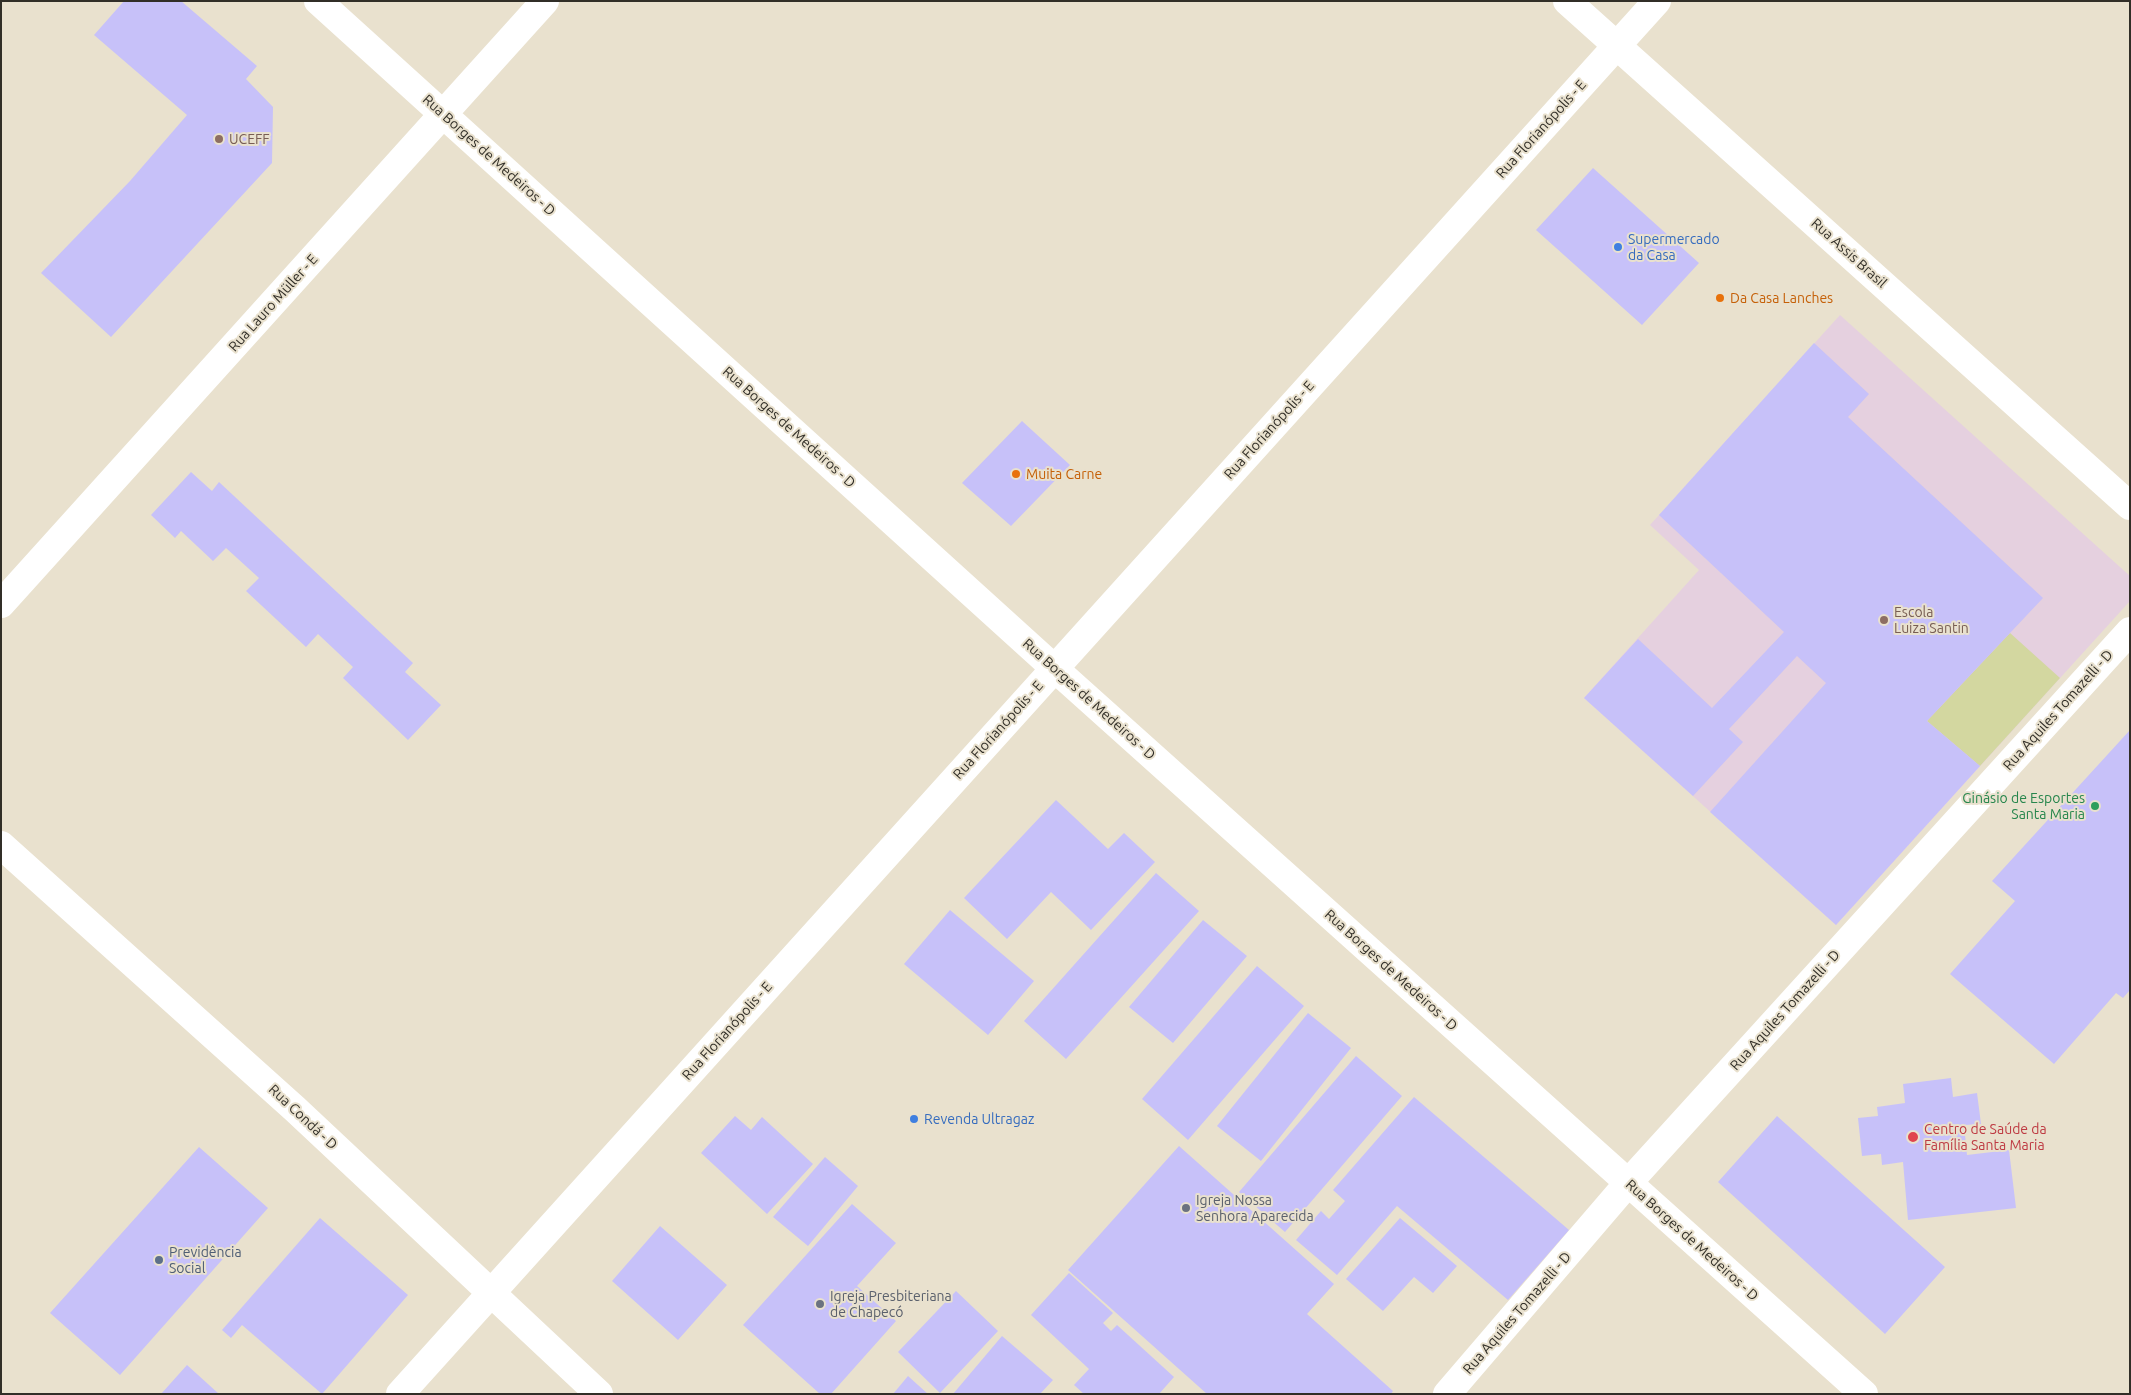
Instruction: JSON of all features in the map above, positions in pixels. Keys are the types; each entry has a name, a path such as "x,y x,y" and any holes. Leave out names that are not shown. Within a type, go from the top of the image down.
{"street":[{"name":"Rua Borges de Medeiros - D","path":"318,1 1054,668 1864,1394"},
{"name":"Rua Lauro Müller - E","path":"1,604 545,1"},
{"name":"Rua Assis Brasil","path":"1567,1 2130,506"},
{"name":"Rua Florianópolis - E","path":"400,1394 1657,1"},
{"name":"Rua Aquiles Tomazelli - D","path":"1447,1394 1628,1183 2130,631"},
{"name":"Rua Condá - D","path":"1,846 295,1109 599,1394"}],"shaded area":[{"name":"Escola Luiza Santin","path":"1840,315 2130,576 2130,601 1836,925 1584,698 1699,570 1650,525"}],"green space":[{"path":"2010,633 2060,678 1980,766 1927,721"}],"building":[{"name":"UCEFF","path":"124,1 181,1 257,66 246,79 273,107 272,163 111,337 41,273 130,181 187,115 94,35"},
{"name":"Supermercado da Casa","path":"1593,168 1699,263 1642,325 1536,230"},
{"name":"Escola Luiza Santin","path":"1814,343 1869,394 1848,417 2043,598 1927,721 1980,766 1836,925 1710,812 1826,683 1797,656 1729,729 1743,742 1693,796 1584,698 1638,639 1712,708 1784,632 1659,515"},
{"name":"Muita Carne","path":"1022,421 1070,465 1011,526 962,483"},
{"path":"191,472 212,491 219,482 413,663 405,672 441,705 408,740 343,678 353,667 318,634 306,647 246,591 259,578 226,548 213,561 181,531 175,538 151,515"},
{"path":"2130,730 2130,990 2123,998 2116,993 2054,1064 1950,974 2015,901 1992,881"},
{"path":"1056,800 1108,849 1124,833 1155,862 1091,930 1051,892 1007,939 964,898"},
{"path":"1156,873 1199,911 1066,1059 1024,1021"},
{"path":"950,910 1034,981 988,1035 904,964"},
{"path":"1203,920 1247,956 1173,1043 1129,1007"},
{"path":"1257,966 1304,1006 1188,1140 1142,1099"},
{"path":"1308,1013 1351,1048 1261,1161 1217,1126"},
{"path":"1356,1056 1402,1096 1285,1232 1239,1192"},
{"name":"Centro de Saúde da Família Santa Maria","path":"1951,1078 1953,1097 1977,1093 1981,1124 1964,1125 1967,1155 2009,1150 2016,1208 1908,1220 1903,1162 1882,1165 1881,1154 1862,1156 1858,1118 1878,1116 1877,1107 1905,1103 1903,1084"},
{"path":"1414,1097 1569,1230 1508,1300 1397,1206 1337,1275 1296,1240 1321,1211 1329,1219 1345,1201 1333,1190"},
{"path":"735,1116 751,1130 762,1117 813,1164 767,1214 701,1153"},
{"path":"1777,1116 1945,1267 1885,1334 1718,1182"},
{"name":"Igreja Nossa Senhora Aparecida","path":"1179,1146 1334,1284 1307,1314 1393,1391 1391,1394 1207,1394 1068,1270"},
{"name":"Previdência Social","path":"199,1147 268,1208 120,1375 50,1313"},
{"path":"825,1157 858,1186 808,1246 773,1217"},
{"name":"Igreja Presbiteriana de Chapecó","path":"852,1204 896,1243 857,1286 896,1321 831,1394 820,1394 743,1325"},
{"path":"320,1218 408,1295 322,1394 242,1325 231,1338 222,1330"},
{"path":"1400,1218 1457,1266 1433,1293 1414,1277 1383,1311 1346,1279"},
{"path":"660,1226 727,1285 678,1340 612,1281"},
{"path":"1069,1273 1113,1313 1103,1323 1111,1331 1117,1325 1174,1377 1159,1394 1084,1394 1074,1385 1089,1369 1031,1315"},
{"path":"956,1291 998,1331 940,1393 898,1352"},
{"path":"1002,1336 1053,1380 1040,1394 953,1394"},
{"path":"187,1365 219,1394 161,1394"},
{"path":"908,1376 928,1394 893,1394"}],"place":[{"name":"UCEFF","path":"219,139"},
{"name":"Supermercado da Casa","path":"1618,247"},
{"name":"Da Casa Lanches","path":"1720,298"},
{"name":"Muita Carne","path":"1016,474"},
{"name":"Escola Luiza Santin","path":"1884,620"},
{"name":"Ginásio de Esportes Santa Maria","path":"2095,806"},
{"name":"Revenda Ultragaz","path":"914,1119"},
{"name":"Centro de Saúde da Família Santa Maria","path":"1913,1137"},
{"name":"Igreja Nossa Senhora Aparecida","path":"1186,1208"},
{"name":"Previdência Social","path":"159,1260"},
{"name":"Igreja Presbiteriana de Chapecó","path":"820,1304"}]}
